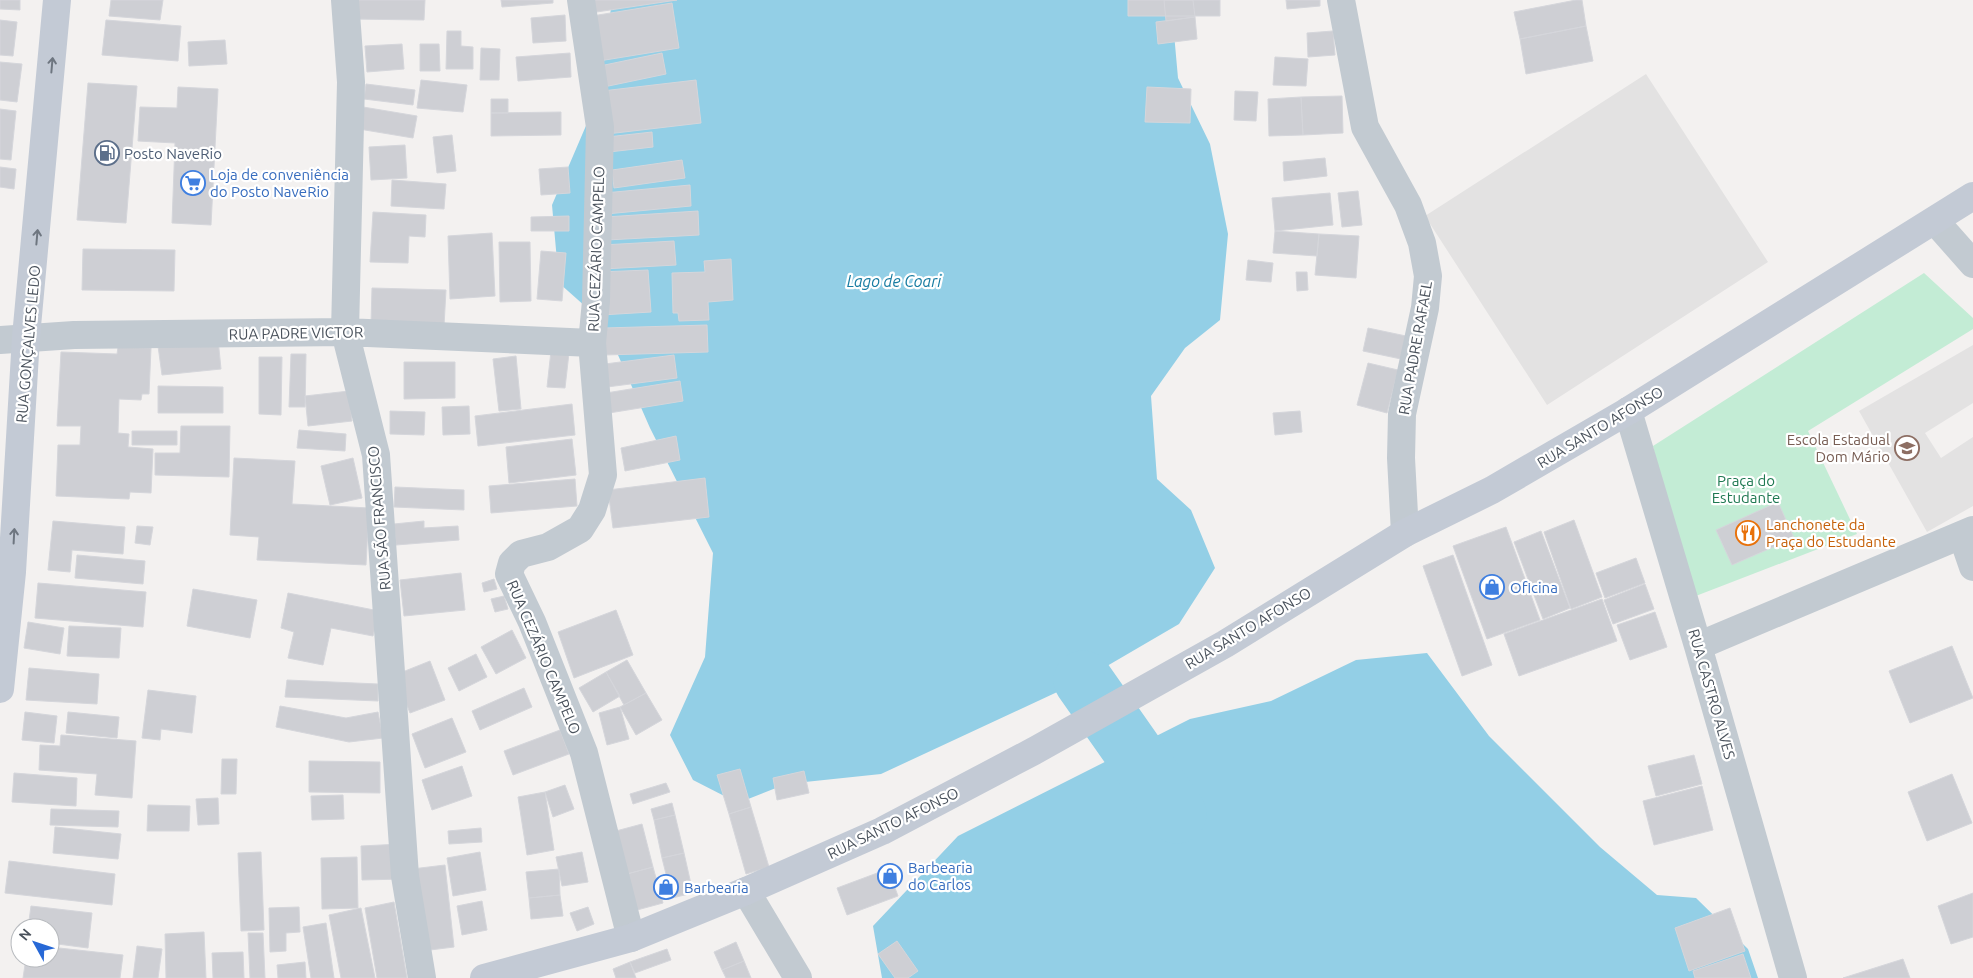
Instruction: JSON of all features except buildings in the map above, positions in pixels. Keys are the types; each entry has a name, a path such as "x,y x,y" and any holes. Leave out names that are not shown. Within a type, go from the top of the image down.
{"main road":[{"name":"RUA GONÇALVES LEDO","path":"0,689 6,572 13,339 57,0"},
{"name":"RUA SANTO AFONSO","path":"484,978 631,938 746,891 882,831 1034,751 1225,644 1405,533 1492,490 1628,411 1973,196"}],"street":[{"name":"RUA SÃO FRANCISCO","path":"345,0 351,82 345,332 376,455 405,876 422,978"},
{"name":"RUA CEZÁRIO CAMPELO","path":"581,0 600,127 596,301 592,343 603,475 592,510 580,529 548,547 521,554 512,563 509,574 532,622 584,753 631,938"},
{"name":"RUA PADRE RAFAEL","path":"1341,0 1365,127 1408,205 1422,243 1428,276 1425,308 1402,414 1401,458 1405,533"},
{"path":"1935,221 1973,264"},
{"name":"RUA PADRE VICTOR","path":"13,339 345,332 592,343"},
{"name":"RUA CASTRO ALVES","path":"1628,411 1698,646 1793,978"},
{"path":"1698,646 1968,533 1973,567"},
{"path":"746,891 798,978"}],"shaded area":[{"path":"1646,74 1768,262 1547,405 1425,216"},
{"name":"Escola Estadual Dom Mário","path":"1973,345 1973,403 1925,433 1941,458 1973,437 1973,506 1927,532 1859,411"}],"green space":[{"name":"Praça do Estudante","path":"1924,273 1973,318 1973,329 1808,431 1857,534 1688,599 1653,446"}],"water":[{"name":"Lago de Coari","path":"612,0 1171,0 1178,78 1210,144 1228,234 1220,320 1185,348 1151,396 1157,479 1191,510 1215,568 1179,624 1083,680 881,774 786,784 738,803 693,780 670,735 705,657 713,553 650,428 604,323 559,283 552,205 600,93"},
{"path":"1427,653 1489,736 1600,847 1657,895 1696,898 1748,949 1758,978 882,978 873,926 958,836 1190,719 1271,701 1356,660"}],"waterway":[{"path":"1083,680 1177,814"}],"place":[{"name":"Posto NaveRio","path":"107,153"},
{"name":"Loja de conveniência do Posto NaveRio","path":"193,183"},
{"name":"Escola Estadual Dom Mário","path":"1907,448"},
{"name":"Lanchonete da Praça do Estudante","path":"1748,533"},
{"name":"Oficina","path":"1492,587"},
{"name":"Barbearia do Carlos","path":"890,876"},
{"name":"Barbearia","path":"666,887"}]}
